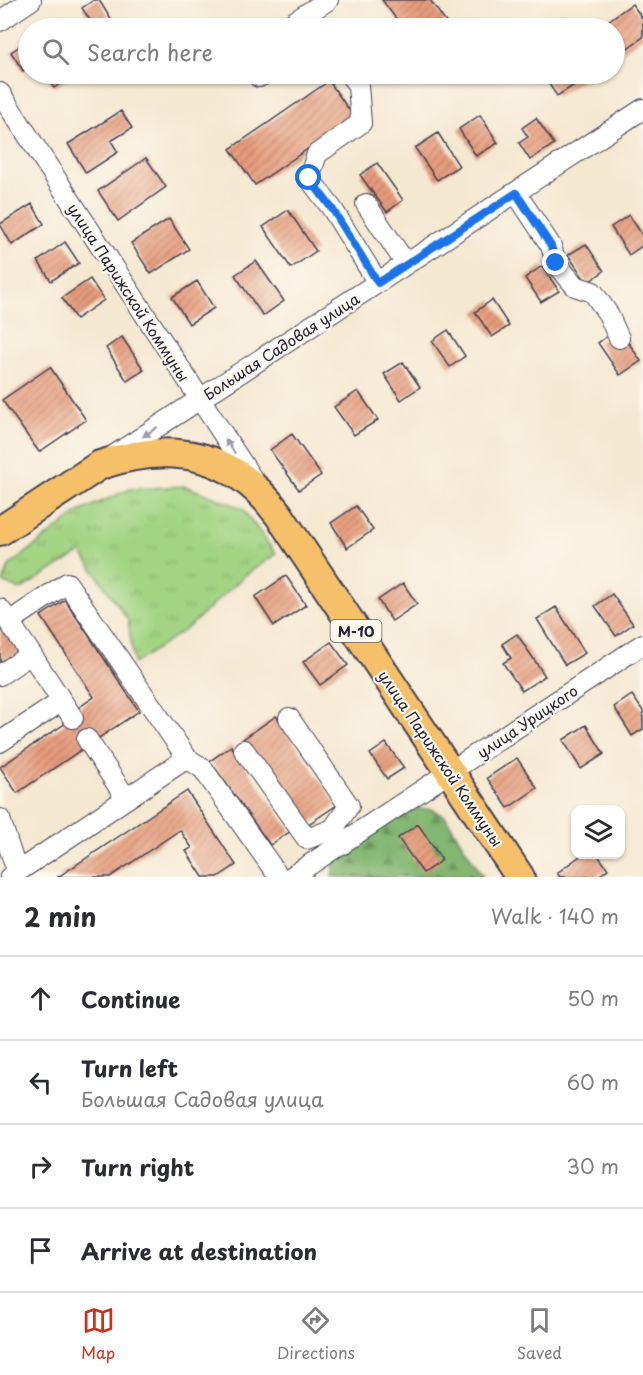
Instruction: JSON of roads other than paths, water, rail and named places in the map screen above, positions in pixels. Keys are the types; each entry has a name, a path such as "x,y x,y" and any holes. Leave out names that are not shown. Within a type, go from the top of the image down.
{"highway":[{"name":"Большая Садовая улица","path":"0,531 100,465 148,454 189,454"},
{"name":"улица Парижской Коммуны","path":"189,454 231,469 260,491 279,515 520,877"}],"street":[{"path":"0,21 31,0"},
{"path":"300,18 328,0"},
{"path":"356,84 361,123 317,154 309,178 333,210 378,283"},
{"name":"улица Парижской Коммуны","path":"0,93 260,491"},
{"name":"Большая Садовая улица","path":"100,465 643,109"},
{"path":"516,193 551,246 556,263 575,286 593,292 608,314 619,338"},
{"path":"366,204 406,264"},
{"path":"73,718 5,616 67,583 187,758 203,769 279,877"},
{"name":"улица Урицкого","path":"291,877 338,836 450,772 643,644"},
{"path":"0,675 31,654"},
{"path":"0,742 62,701"},
{"path":"244,750 307,839 338,836 349,806 289,718"},
{"path":"87,739 126,798"},
{"path":"0,819 13,875 187,758"}]}
